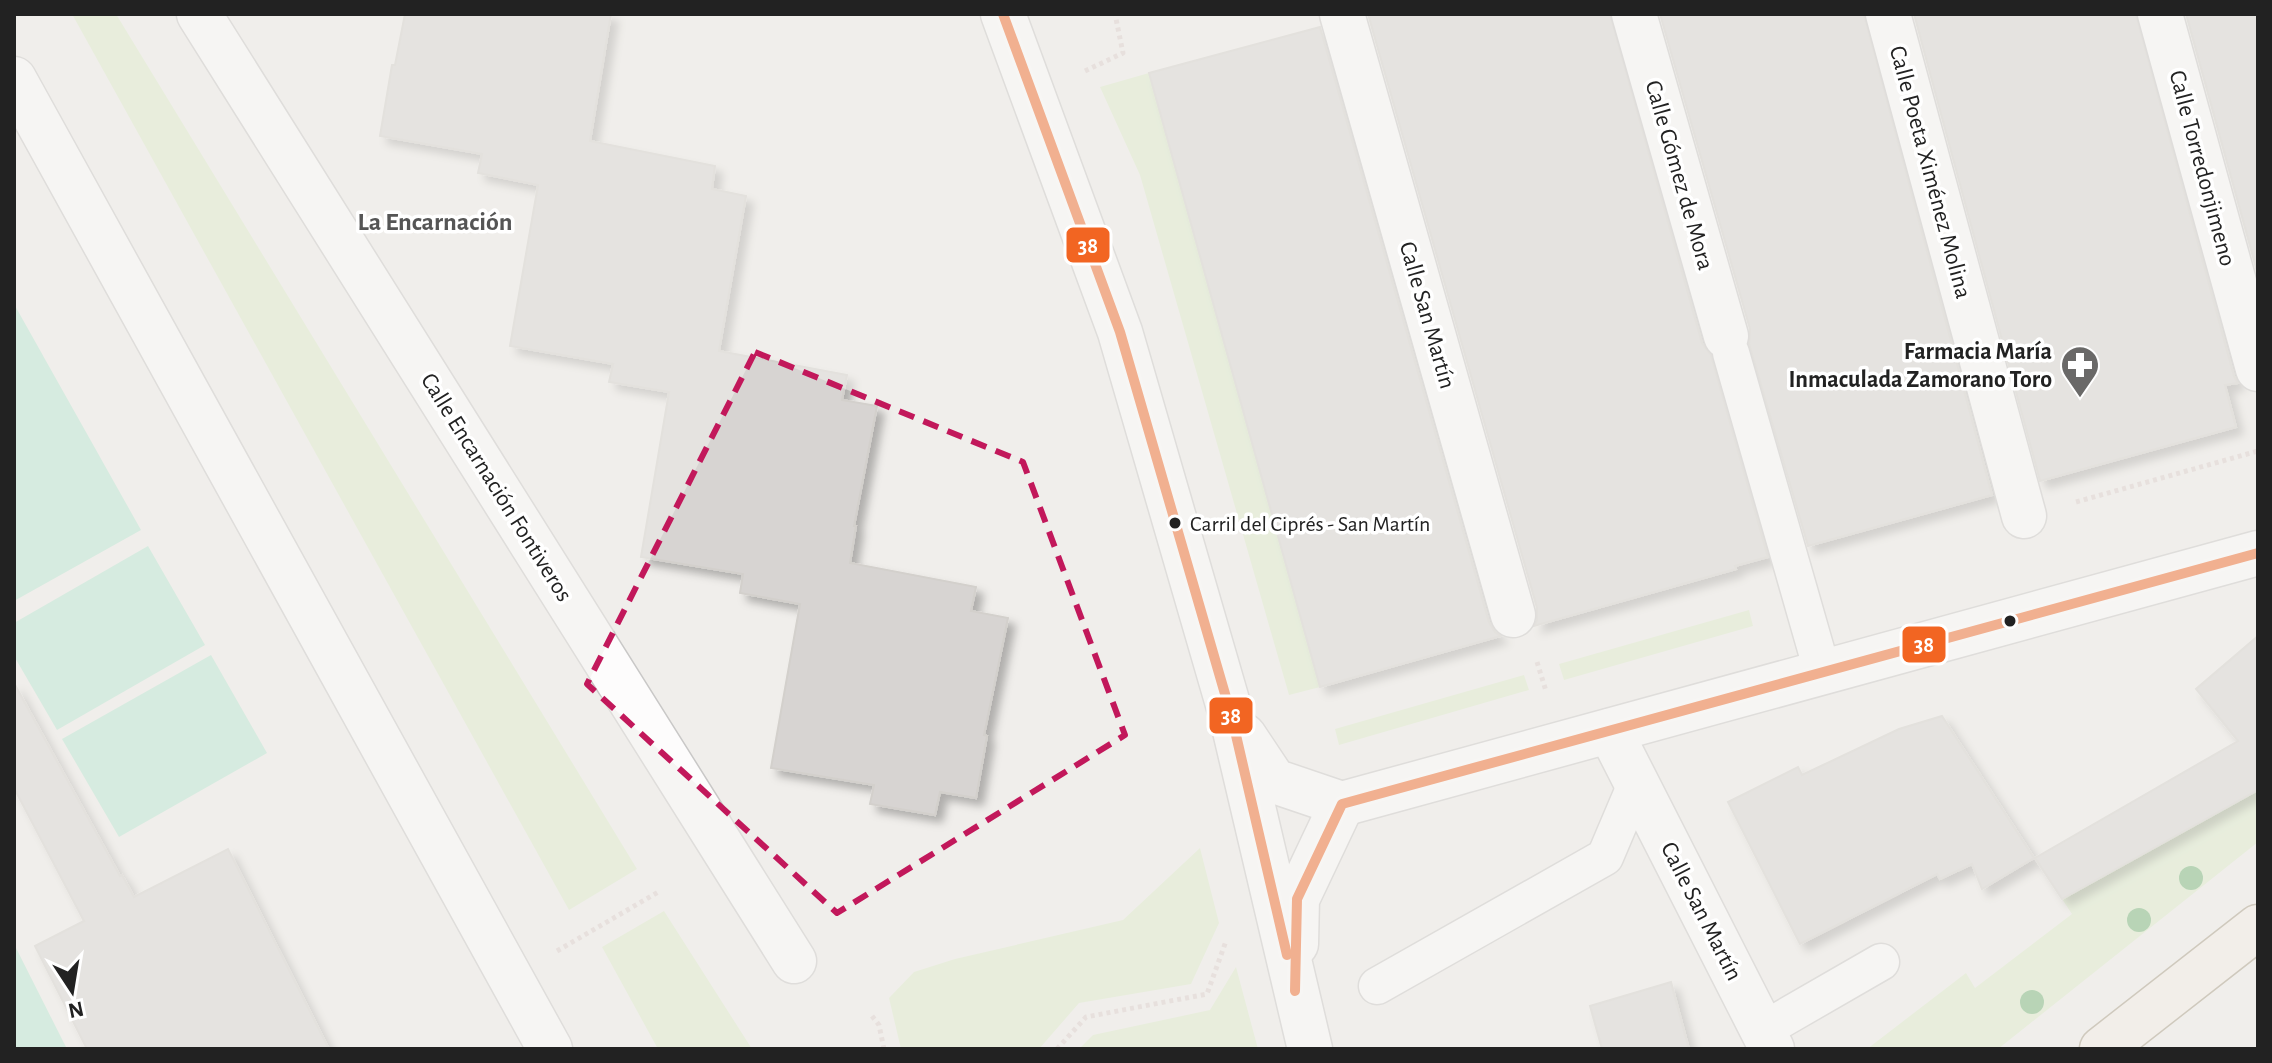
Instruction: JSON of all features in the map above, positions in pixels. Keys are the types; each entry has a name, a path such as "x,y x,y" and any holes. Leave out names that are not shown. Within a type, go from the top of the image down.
{"main road":[{"path":"2102,1049 2258,927"}],"street":[{"name":"Calle Encarnación Fontiveros","path":"199,14 794,961"},
{"path":"1003,14 1120,332 1232,718 1310,1049"},
{"name":"Calle San Martín","path":"1342,14 1513,615"},
{"name":"Calle Gómez de Mora","path":"1634,14 1728,345"},
{"name":"Calle Poeta Ximénez Molina","path":"1888,14 2024,516"},
{"name":"Calle Torredonjimeno","path":"2160,14 2258,369"},
{"path":"14,79 550,1049"},
{"path":"1232,718 1274,781 1342,804 2258,553"},
{"name":"Calle San Martín","path":"1610,731 1768,1040"},
{"path":"1295,991 1297,899 1342,804"}],"lane":[{"name":"Calle Gómez de Mora","path":"1728,345 1823,674"},
{"path":"1377,986 1605,857 1636,784"},
{"path":"1768,1040 1881,962"}],"path":[{"path":"1033,96 1123,53 1115,14"},
{"path":"2024,516 2258,451"},
{"path":"556,951 660,891"},
{"path":"1057,1049 1086,1017 1207,994 1230,930"},
{"path":"872,1016 879,1025 884,1049"}],"highlighted area":[{"path":"755,352 1023,462 1125,735 837,913 587,684"}],"green space":[{"path":"72,14 116,14 637,869 569,910"},
{"path":"1149,73 1320,687 1289,695 1140,175 1100,87"},
{"path":"14,304 141,530 14,601"},
{"path":"148,546 205,645 57,730 14,656 14,623"},
{"path":"1749,610 1753,626 1564,680 1559,664"},
{"path":"211,655 267,753 119,837 62,739"},
{"path":"1524,675 1529,690 1339,745 1335,729"},
{"path":"2258,785 2258,842 1998,1049 1867,1049 1966,973 1975,988 2072,914 2062,899"},
{"path":"1200,848 1219,923 1191,984 1079,1003 1039,1049 901,1049 889,998 914,972 955,959 1123,920"},
{"path":"664,911 752,1049 658,1049 602,947"},
{"path":"14,944 67,1049 14,1049"},
{"path":"1236,967 1258,1049 1079,1049 1093,1035 1210,1010"}],"building":[{"path":"405,14 611,14 590,141 715,166 712,189 746,196 719,351 847,375 842,400 877,406 850,563 976,587 971,611 1008,618 984,735 987,736 976,798 940,792 935,815 870,804 874,785 771,768 800,604 740,593 743,574 641,557 669,392 609,382 613,364 510,346 538,185 478,173 482,154 380,136 392,65 395,65"},
{"path":"1368,14 1610,14 1702,343 1711,355 1768,557 1735,566 1736,569 1534,626 1537,608"},
{"path":"1660,14 1864,14 1992,495 1808,546 1749,344 1750,329"},
{"path":"1914,14 2136,14 2238,383 2225,385 2236,427 2040,481"},
{"path":"2186,14 2258,14 2258,275"},
{"path":"1320,27 1489,622 1501,636 1320,687 1149,73"},
{"path":"2258,636 2258,790 2062,899 2035,858 2238,741 2196,689"},
{"path":"14,683 134,897 228,849 329,1049 87,1049 35,946 84,921 14,788"},
{"path":"1942,716 2034,858 1982,889 1972,864 1940,879 1937,874 1800,944 1728,802 1798,767 1802,775 1899,729"},
{"path":"1671,982 1689,1049 1602,1049 1590,1006"}],"transit line":[{"name":"38","path":"1003,14 1120,332 1232,718 1287,955"},
{"name":"38","path":"1295,991 1297,899 1342,804 2258,553"}],"place":[{"name":"Farmacia María Inmaculada Zamorano Toro","path":"2080,399"},
{"name":"Carril del Ciprés - San Martín","path":"1175,523"}],"district":[{"name":"La Encarnación","path":"435,221"}]}
